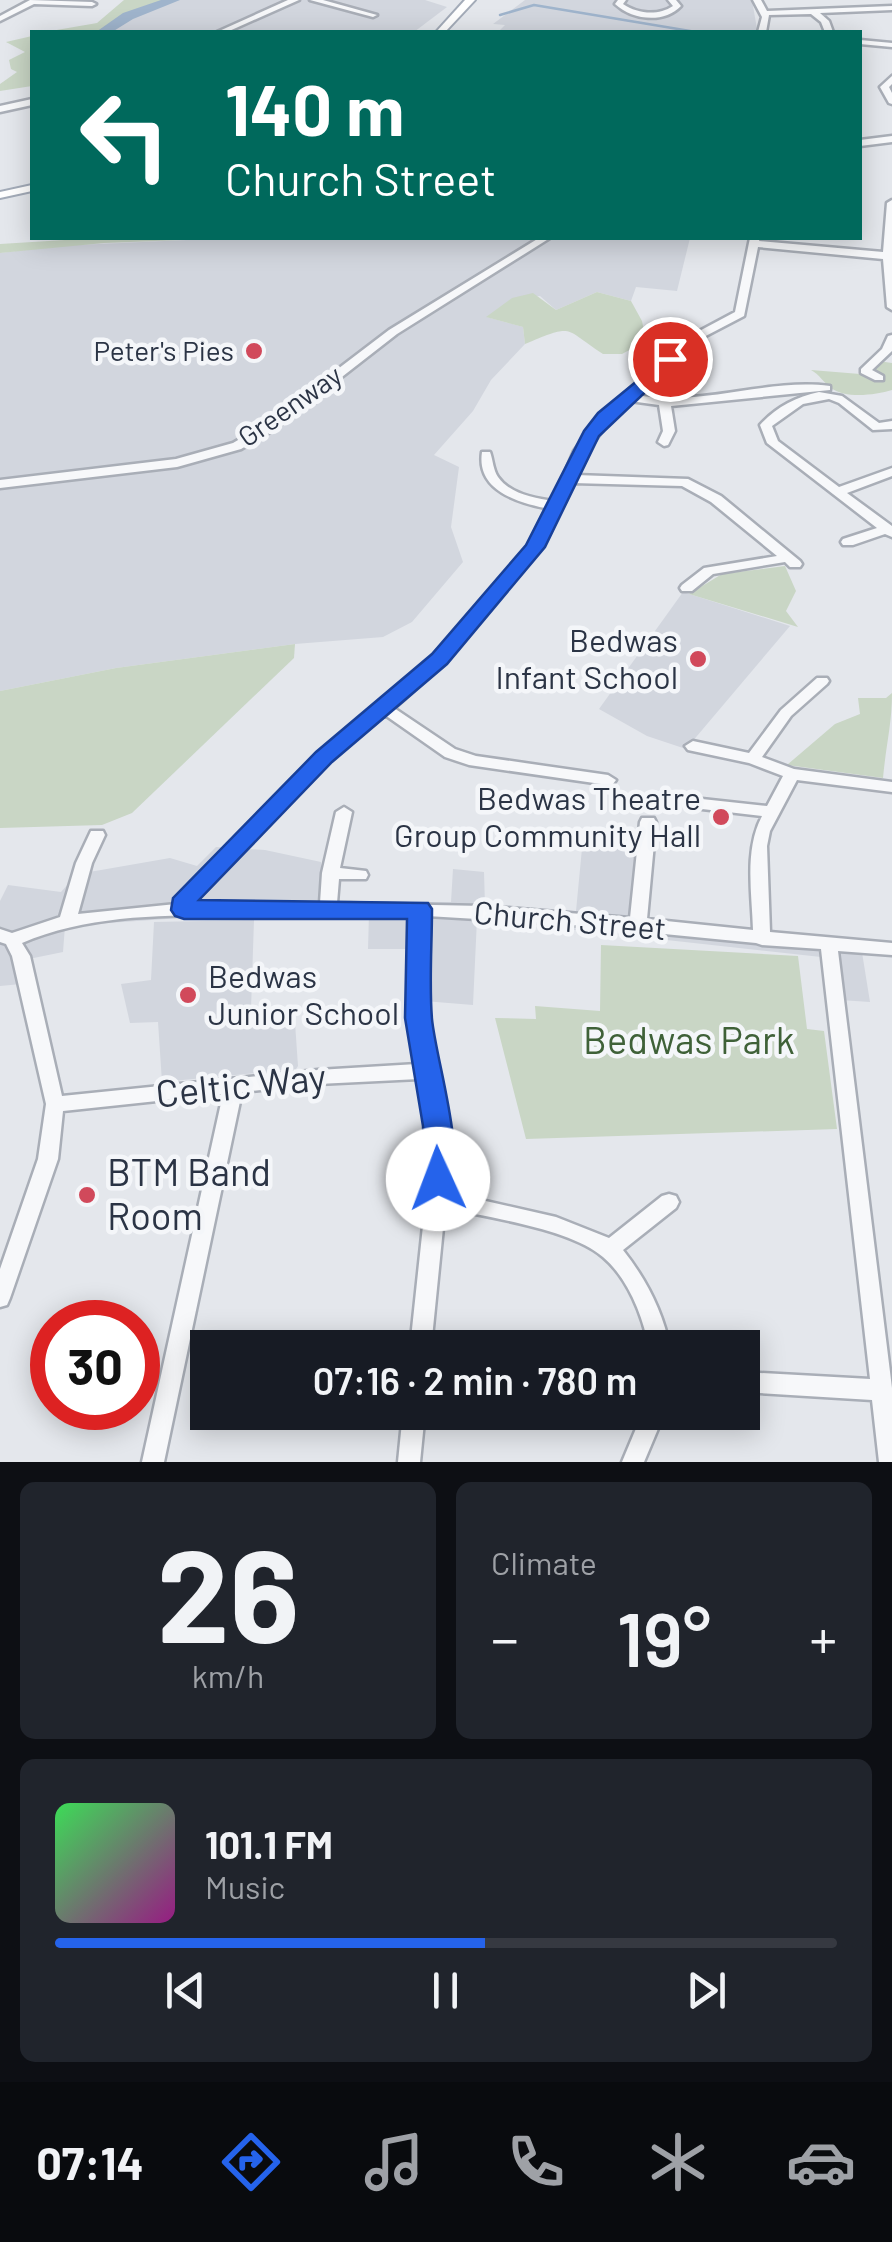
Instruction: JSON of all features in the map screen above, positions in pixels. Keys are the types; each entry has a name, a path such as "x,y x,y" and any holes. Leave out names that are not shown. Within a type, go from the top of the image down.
{"main road":[{"path":"441,30 455,8 470,0"},
{"path":"0,196 30,188"}],"street":[{"path":"226,30 295,0"},
{"path":"314,0 368,14 351,19"},
{"path":"622,0 619,4 625,10 649,15 672,12 677,6 672,0"},
{"path":"757,0 764,13 762,30"},
{"path":"822,0 834,8"},
{"path":"0,19 35,1 76,10 92,4"},
{"path":"764,13 815,13 885,5"},
{"path":"815,13 826,20 829,30"},
{"path":"646,30 649,15"},
{"path":"0,19 12,22"},
{"path":"862,42 892,45"},
{"path":"892,79 884,87 892,102"},
{"path":"0,110 30,102"},
{"path":"862,144 890,142"},
{"path":"892,208 888,256 892,307"},
{"name":"Greenway","path":"0,484 177,463 237,446 270,426 393,332 542,240"},
{"path":"184,910 192,890 234,846 324,757 440,659 520,568 557,506 590,435 694,338 740,314 754,241 888,256"},
{"path":"880,378 865,372 887,350 892,338"},
{"path":"627,397 664,405 736,394 831,388"},
{"path":"889,531 773,443 766,426 776,414 823,396 835,396 877,427 892,426"},
{"path":"664,405 670,430 664,442"},
{"path":"486,455 489,474 500,488 526,501 557,506"},
{"path":"837,492 892,472"},
{"path":"567,479 684,482 716,499 790,561 709,572 687,588"},
{"path":"848,542 889,531"},
{"path":"695,562 709,572"},
{"path":"753,759 786,713 822,681"},
{"path":"384,708 450,752 474,761 591,769 608,780"},
{"path":"693,746 753,759 792,774 892,787"},
{"path":"762,939 759,846 792,774"},
{"path":"702,804 772,812"},
{"path":"328,909 330,873 344,812"},
{"path":"638,926 648,822"},
{"path":"68,920 84,863 97,835"},
{"path":"330,873 360,875"},
{"path":"420,909 418,1000 437,1126 436,1198 422,1330"},
{"name":"Church Street","path":"6,938 68,920 184,910 420,909 892,949"},
{"path":"0,1298 48,1160 56,1104 22,956 6,938"},
{"path":"829,944 890,1462"},
{"name":"Celtic Way","path":"56,1104 318,1077 428,1071"},
{"path":"153,1462 234,1088"},
{"path":"436,1198 574,1233 610,1250 638,1291 653,1330"},
{"path":"610,1250 668,1202"},
{"path":"760,1383 881,1390"},
{"path":"410,1462 413,1430"},
{"path":"633,1462 646,1430"}],"shaded area":[{"path":"173,0 425,0 447,7 417,30 106,30 128,16"},
{"path":"525,0 752,0 757,29 500,30 505,25 493,24"},
{"path":"186,240 690,240 677,291 636,287 631,301 597,292 556,310 540,296 530,297 487,317 523,327 525,344 491,380 473,411 434,455 459,467 451,527 463,562 412,622 383,637 295,644 116,668 0,691 0,253 56,246"},
{"name":"Bedwas Infant School","path":"683,592 790,626 686,749 647,736 599,709"},
{"path":"583,838 651,845 645,922 860,940 870,1002 825,999 821,957 477,919 473,1005 424,1001 425,949 368,949 369,914 253,913 65,926 63,952 19,961 21,984 0,986 0,901 8,885 61,892 77,874 170,858 197,866 216,847 265,850 321,862 321,902 451,902 453,869 484,872 485,906 576,911"},
{"name":"Bedwas Junior School","path":"254,920 251,1009 294,1008 298,1066 162,1082 158,1022 130,1023 121,984 151,980 154,922"}],"green space":[{"path":"124,0 173,0 128,16 106,30 57,30 97,23"},
{"path":"30,36 30,86 0,91 0,84 17,72 11,69 9,60 25,52 6,42"},
{"path":"65,240 180,240 0,253 0,244"},
{"path":"597,292 631,301 642,321 646,341 622,354 603,354 568,331 525,344 523,327 486,317 512,298 533,293 556,310"},
{"path":"878,361 892,363 892,390 844,394 811,370 860,374"},
{"path":"785,566 796,591 786,611 798,627 689,594 722,574"},
{"path":"295,644 294,658 132,813 102,825 0,828 0,691 116,668"},
{"path":"892,693 883,778 787,765 835,724 860,714 858,698 886,698"},
{"name":"Bedwas Park","path":"601,945 798,956 807,1029 824,1031 837,1129 526,1139 495,1018 536,1019 535,1006 600,1011"}],"waterway":[{"path":"106,30 128,16 173,0"},
{"path":"500,15 534,5 684,30"},
{"path":"862,44 892,47"}],"place":[{"name":"Peter's Pies","path":"254,351"},
{"name":"Bedwas Infant School","path":"698,659"},
{"name":"Bedwas Theatre Group Community Hall","path":"721,817"},
{"name":"Bedwas Junior School","path":"188,995"},
{"name":"BTM Band Room","path":"87,1195"}],"route":[{"path":"438,1179 437,1126 418,1018 420,909 184,910 186,898 324,757 440,659 520,568 546,531 590,435 604,417 670,359"}]}
